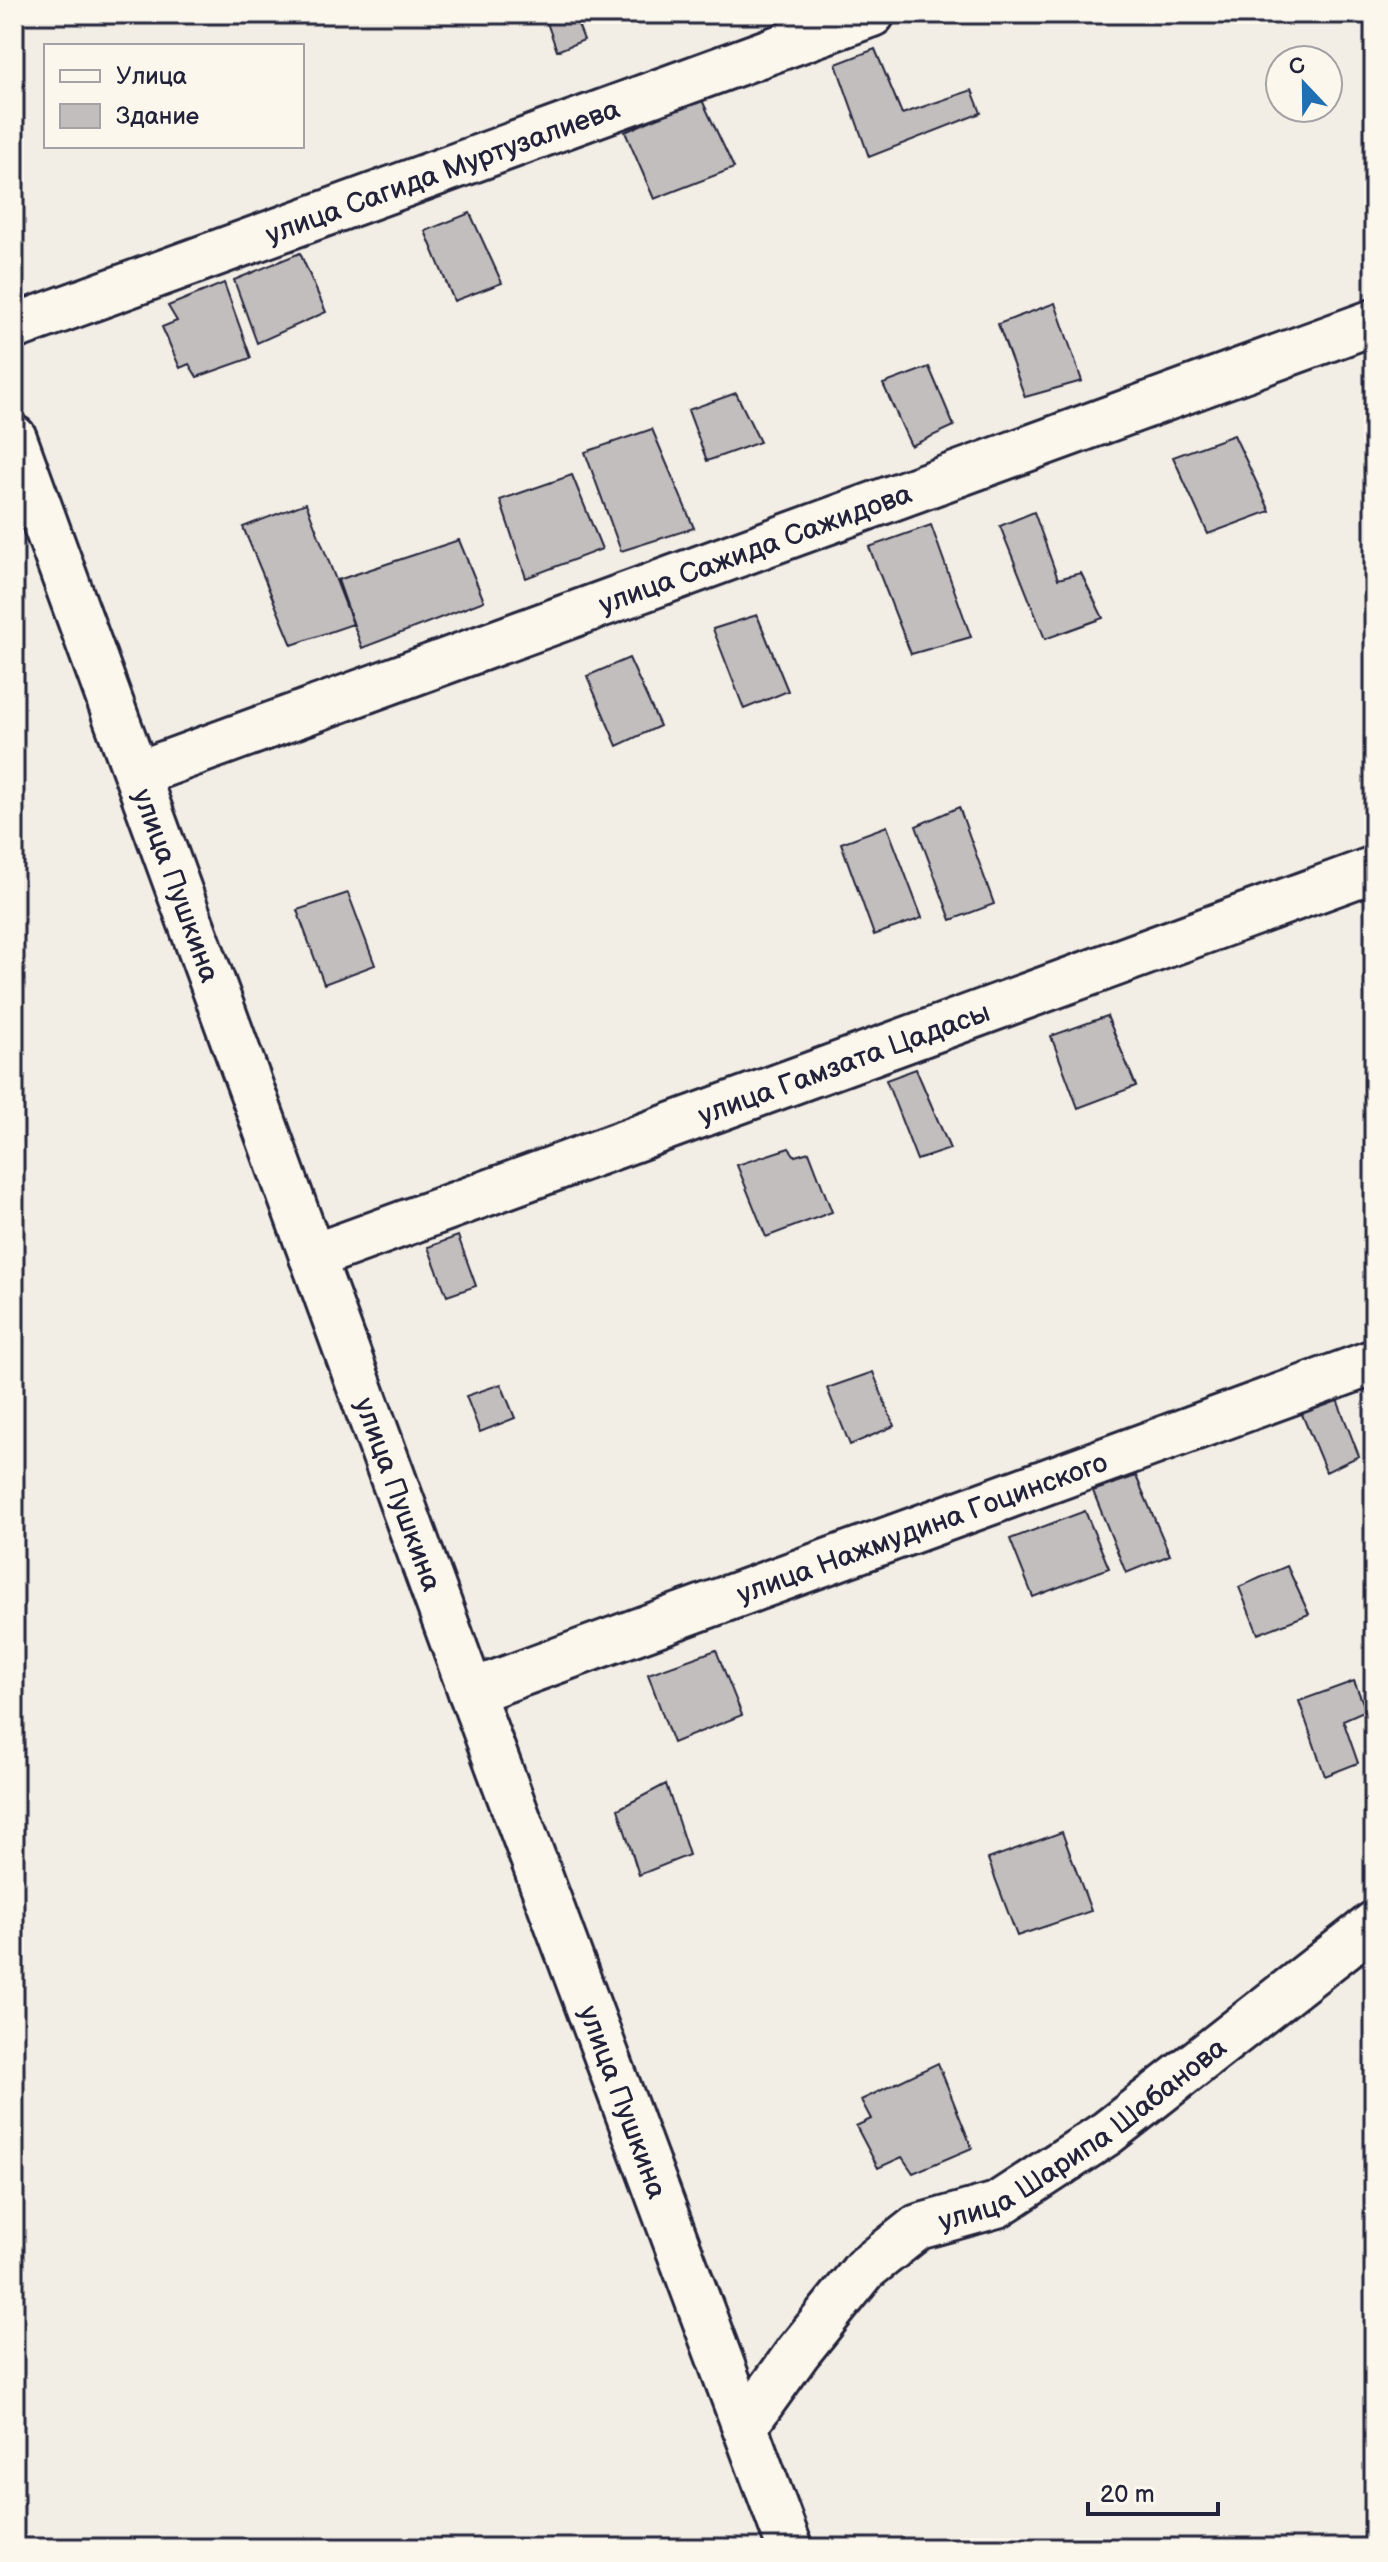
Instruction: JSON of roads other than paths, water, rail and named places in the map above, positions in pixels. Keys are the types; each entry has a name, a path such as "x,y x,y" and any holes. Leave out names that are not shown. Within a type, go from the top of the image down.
{"street":[{"name":"улица Сагида Муртузалиева","path":"14,327 872,14"},
{"name":"улица Сажида Сажидова","path":"137,774 1374,322"},
{"name":"улица Пушкина","path":"14,438 471,1692 790,2548"},
{"name":"улица Гамзата Цадасы","path":"312,1257 1374,869"},
{"name":"улица Нажмудина Гоцинского","path":"471,1692 1374,1362"},
{"name":"улица Шарипа Шабанова","path":"745,2426 798,2352 865,2269 918,2227 997,2205 1107,2133 1374,1924"}]}
